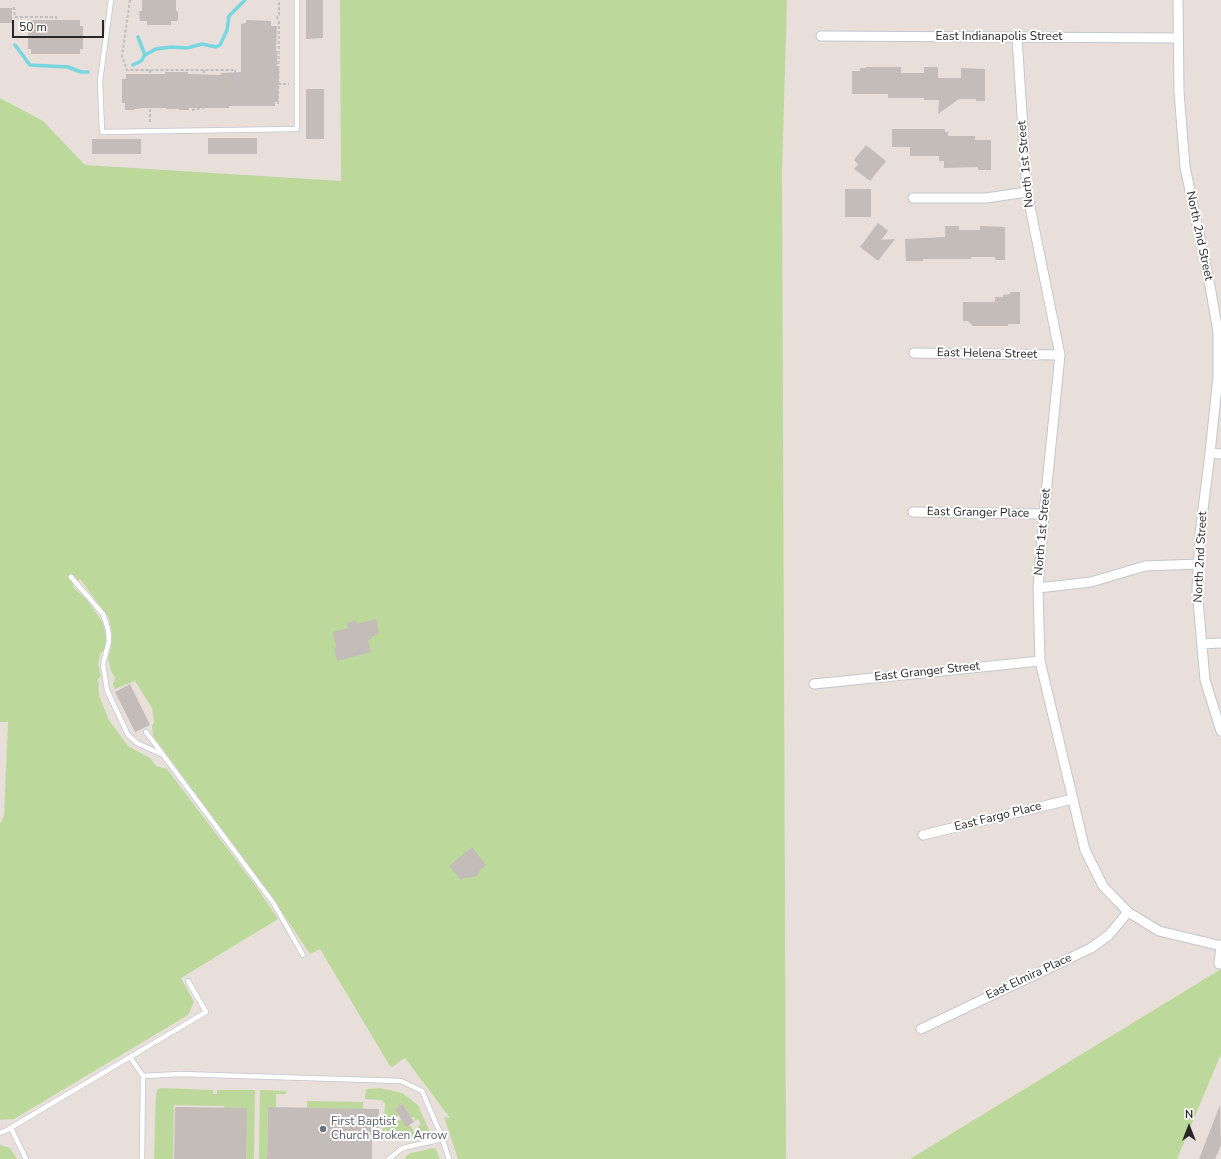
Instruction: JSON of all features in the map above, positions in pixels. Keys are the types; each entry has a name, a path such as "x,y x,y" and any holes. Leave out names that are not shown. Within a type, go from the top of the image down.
{"street":[{"name":"North 2nd Street","path":"1178,0 1179,92 1184,167 1210,286 1218,332 1218,377 1200,534 1197,589 1205,680 1221,731"},
{"name":"East Indianapolis Street","path":"821,36 1178,38"},
{"name":"North 1st Street","path":"1017,37 1027,192 1060,355 1038,588 1040,661 1085,850 1103,886 1128,912 1159,931 1221,946"},
{"path":"913,198 986,198 1027,192"},
{"name":"East Helena Street","path":"914,353 1060,355"},
{"path":"1210,453 1221,454"},
{"name":"East Granger Place","path":"913,512 1044,514"},
{"path":"1038,588 1091,582 1145,566 1199,564"},
{"path":"1202,644 1221,642"},
{"name":"East Granger Street","path":"814,684 1040,661"},
{"name":"East Fargo Place","path":"923,835 1073,799"},
{"name":"East Elmira Place","path":"921,1029 1092,948 1109,935 1128,912"},
{"path":"1219,964 1221,946"}],"lane":[{"path":"111,0 100,81 102,132 297,129 297,0"},
{"path":"71,577 103,614 108,629 109,641 103,664 107,690 128,735 137,743 163,755"},
{"path":"146,732 274,904 303,955"},
{"path":"0,1133 11,1128 206,1012 188,981"},
{"path":"130,1057 143,1076 142,1159"},
{"path":"143,1076 180,1074 401,1081 422,1091 443,1139 449,1159"},
{"path":"11,1128 26,1159"},
{"path":"389,1159 406,1147 443,1139"}],"path":[{"path":"130,0 122,56 127,70 235,70 235,83 241,84"},
{"path":"278,104 279,22 277,17 279,15 279,0"},
{"path":"14,7 15,17 56,16 56,21"},
{"path":"150,70 150,76"},
{"path":"204,70 204,75"},
{"path":"278,84 289,84"},
{"path":"192,110 206,107"},
{"path":"150,109 150,122"}],"green space":[{"path":"340,0 787,0 782,172 786,1159 458,1159 444,1117 450,1118 405,1058 392,1067 390,1066 320,949 310,954 267,890 153,736 152,726 154,722 152,708 135,681 115,689 113,684 115,678 111,671 108,658 111,648 112,633 109,618 80,579 72,586 87,600 103,623 107,642 100,654 98,664 101,676 98,679 99,696 109,720 128,746 150,758 156,766 167,769 255,885 278,919 181,978 194,1002 188,1015 14,1119 0,1120 0,824 4,816 8,722 0,722 0,98 43,121 85,165 341,181"},
{"path":"1221,969 1221,1054 1177,1159 910,1159"},
{"path":"380,1088 402,1093 418,1105 430,1132 429,1135 406,1140 391,1133 383,1132 382,1129 401,1119 406,1127 410,1125 415,1133 420,1130 418,1126 421,1124 418,1119 415,1121 414,1117 412,1118 403,1104 399,1115 384,1125 385,1103 381,1100 365,1099 367,1089"},
{"path":"158,1089 213,1090 213,1094 217,1094 217,1090 255,1090 254,1159 246,1159 224,1106 174,1105 173,1159 154,1159 156,1094"},
{"path":"260,1090 286,1091 286,1094 276,1094 276,1107 268,1107 267,1159 259,1159"},
{"path":"307,1101 363,1102 363,1109 307,1108"},
{"path":"0,1145 10,1148 17,1159 0,1159"},
{"path":"434,1148 436,1149 440,1159 405,1159 406,1156 411,1153"}],"building":[{"path":"142,0 176,0 178,21 171,21 171,25 147,25 147,21 140,21 139,11 142,11"},
{"path":"306,0 323,0 323,38 306,39"},
{"path":"0,8 12,8 12,23 0,23"},
{"path":"31,20 80,20 80,26 83,26 83,49 80,49 80,54 31,54 31,49 28,49 28,25 31,25"},
{"path":"246,20 271,21 271,26 277,26 276,51 277,66 279,66 279,79 278,102 275,102 275,106 229,106 229,108 189,108 189,110 143,108 125,110 125,103 122,103 122,79 126,79 126,74 165,74 165,72 188,72 188,74 221,75 221,73 241,72 241,24 246,23"},
{"path":"901,67 901,73 924,73 924,67 938,67 938,78 961,78 961,68 985,69 985,101 976,101 976,99 959,99 938,114 939,100 924,100 924,98 888,98 888,94 852,94 852,71 860,71 860,68"},
{"path":"306,89 324,89 324,139 306,139"},
{"path":"892,129 945,129 945,132 948,132 948,136 975,136 975,140 991,140 991,170 978,170 978,167 944,168 944,161 939,161 939,156 910,156 910,147 892,147"},
{"path":"208,138 257,138 257,154 208,154"},
{"path":"92,139 141,139 141,154 92,154"},
{"path":"866,145 886,161 870,181 854,169 858,164 854,160"},
{"path":"845,189 871,189 871,217 845,217"},
{"path":"878,223 888,231 881,240 895,239 878,261 860,247"},
{"path":"945,226 959,226 959,230 980,230 980,226 1005,227 1005,260 995,260 995,257 971,257 971,259 923,259 923,261 906,261 905,239 945,237"},
{"path":"1010,292 1020,292 1020,324 1008,324 1008,326 973,326 968,321 963,321 963,302 995,302 995,297 1003,297 1003,295 1010,294"},
{"path":"376,619 379,634 372,636 372,639 368,640 371,652 337,661 333,632 348,628 347,623 356,620 357,624"},
{"path":"130,684 150,725 135,732 115,692"},
{"path":"472,847 486,865 475,877 464,878 461,880 449,866"},
{"path":"403,1104 414,1122 406,1127 395,1109"},
{"path":"1220,1105 1221,1145 1215,1159 1199,1159"},
{"path":"175,1107 247,1108 246,1159 174,1159"},
{"name":"First Baptist Church Broken Arrow","path":"268,1107 379,1109 378,1136 372,1136 372,1159 267,1159"}],"waterway":[{"path":"133,65 141,61 145,55 156,49 171,47 187,48 202,44 216,47 220,45 227,30 229,16 245,0"},
{"path":"138,37 145,55"},
{"path":"15,45 30,65 68,67 81,72 88,72"}],"place":[{"name":"First Baptist Church Broken Arrow","path":"323,1129"}]}
